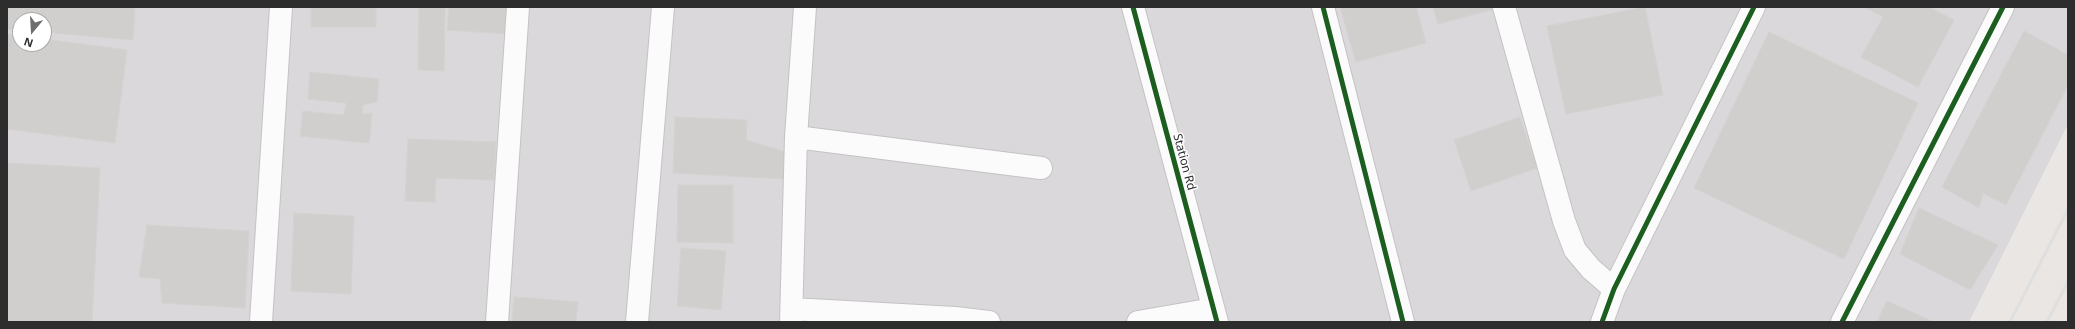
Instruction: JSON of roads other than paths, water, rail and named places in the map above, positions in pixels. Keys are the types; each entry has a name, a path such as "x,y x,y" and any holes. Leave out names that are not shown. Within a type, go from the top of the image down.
{"street":[{"path":"262,322 281,7"},
{"path":"497,322 518,7"},
{"path":"637,322 663,7"},
{"path":"805,7 796,137 792,316 989,322"},
{"name":"Station Rd","path":"1132,7 1215,316"},
{"path":"1323,7 1403,322"},
{"path":"1504,7 1564,221 1575,250 1591,269 1614,289"},
{"path":"1606,321 1614,289 1754,7"},
{"path":"1842,322 2003,7"},
{"path":"796,137 1041,168"},
{"path":"1138,322 1215,316"}],"railway":[{"path":"2010,322 2068,209"},
{"path":"2047,322 2068,281"}]}
